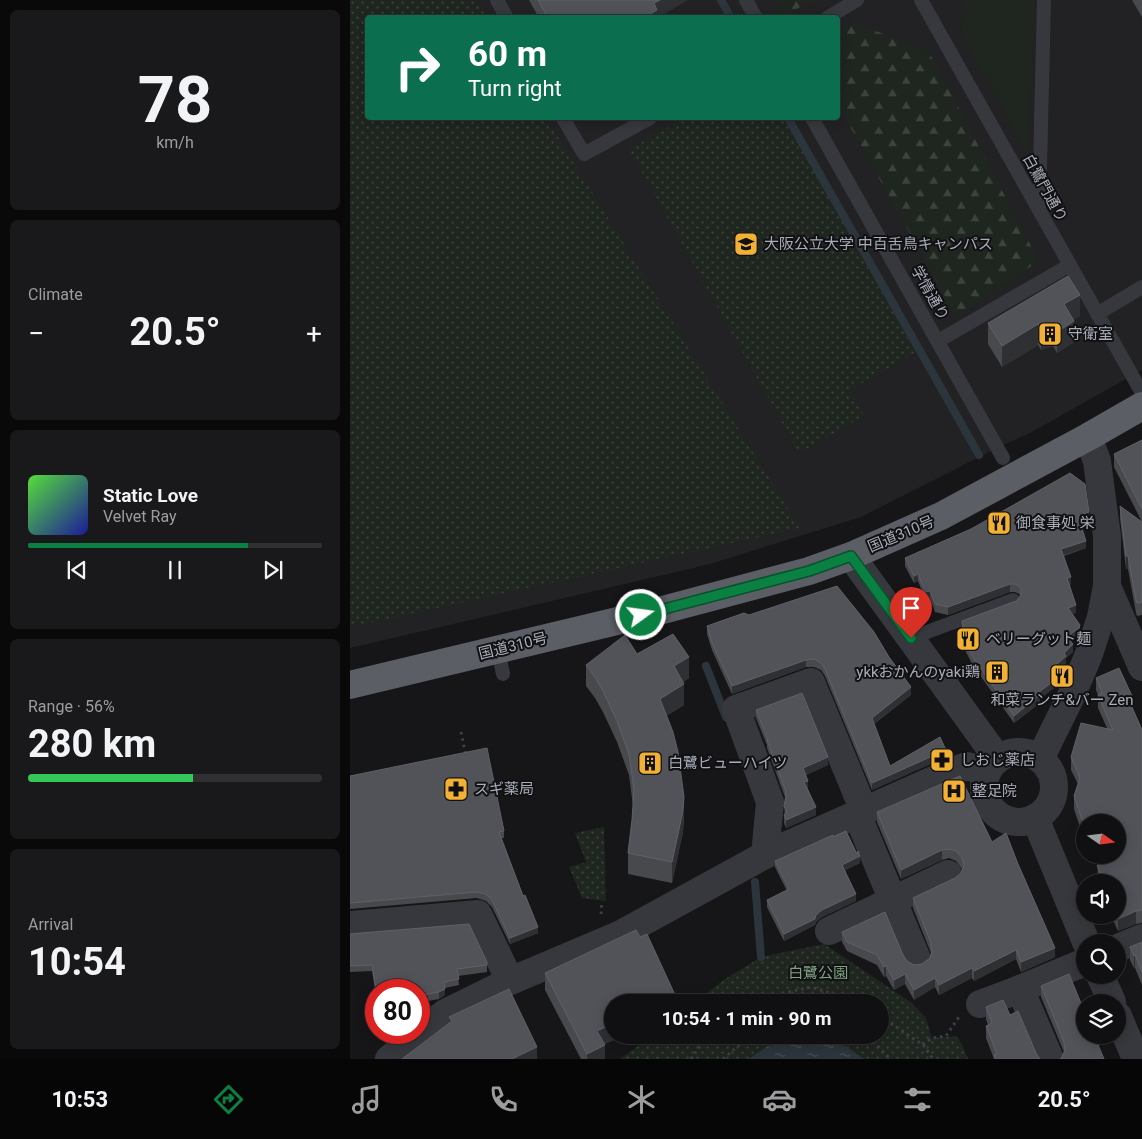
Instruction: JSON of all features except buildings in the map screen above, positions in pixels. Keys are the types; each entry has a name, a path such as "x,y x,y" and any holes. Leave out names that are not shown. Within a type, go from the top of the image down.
{"highway":[{"name":"国道310号","path":"350,685 501,662 659,611 809,571 851,556 941,516 1142,406"}],"street":[{"path":"1040,759 1073,692 1089,654 1101,617 1107,586 1107,536 1104,507 1097,461 1088,437"},
{"path":"851,556 911,638 993,766"},
{"path":"1107,586 1142,667"},
{"path":"765,856 770,802 736,709 811,682 893,901 917,959"},
{"path":"1022,752 1040,759 1048,768 1054,790 1044,811 1035,818 1014,822 994,812 988,804 984,793 984,782 993,766 1004,756 1013,753 1022,752"},
{"path":"389,1059 445,1014 578,945 619,935 765,856 956,770 967,766 993,766"},
{"path":"1035,818 1083,934"},
{"path":"829,931 948,874"},
{"path":"350,925 478,914 510,981"},
{"path":"1126,945 1142,938"},
{"path":"980,1004 1076,966"},
{"path":"1020,989 1050,1059"},
{"path":"1126,1035 1136,1059"}],"lane":[{"path":"497,0 505,15"},
{"path":"746,0 754,15"},
{"path":"832,15 857,0"},
{"name":"白鷺門通り","path":"921,0 1142,392"},
{"path":"1039,210 1044,0"},
{"path":"564,120 584,154 646,120"},
{"name":"学情通り","path":"813,120 1004,458"},
{"path":"938,341 1070,265"},
{"path":"1097,314 1142,287"},
{"path":"911,638 1013,600"}],"path":[{"path":"461,732 467,759"},
{"path":"780,994 811,987 833,994"},
{"path":"923,1045 932,1038 946,1036 969,1004 980,1004"},
{"path":"889,1022 923,1045 933,1059"},
{"path":"691,1059 702,1044"},
{"path":"724,1059 740,1044"},
{"path":"876,1044 890,1059"}],"shaded area":[{"name":"大阪公立大学 中百舌鳥キャンパス","path":"350,0 1142,0 1142,370 1030,433 861,517 710,564 350,648"}],"green space":[{"path":"350,0 476,0 486,15 365,15 365,120 547,120 800,528 350,627"},
{"path":"776,0 812,0 787,15 784,15"},
{"path":"965,0 1035,0 1028,156 962,34 960,26 966,12"},
{"path":"853,22 929,52 1039,261 956,316 840,109 840,30"},
{"path":"681,120 786,120 916,352 850,390 864,416 799,453 629,149"},
{"path":"604,827 606,901 582,898 569,867 586,862 575,833"},
{"name":"白鷺公園","path":"824,944 912,1003 926,1018 932,1038 956,1036 962,1044 968,1059 620,1059 641,1044 889,1044 889,994 705,994 725,979 761,957"}],"water":[{"path":"777,1044 837,1044 845,1046 864,1059 749,1059 768,1046"}],"waterway":[{"path":"721,0 729,15"},
{"path":"789,120 979,455"},
{"path":"706,666 726,717"},
{"path":"755,882 761,957"}],"place":[{"name":"大阪公立大学 中百舌鳥キャンパス","path":"746,244"},
{"name":"守衛室","path":"1050,334"},
{"name":"御食事処 栄","path":"999,523"},
{"name":"ベリーグット麺","path":"968,639"},
{"name":"ykkおかんのyaki鶏","path":"997,672"},
{"name":"和菜ランチ&バー Zen","path":"1062,676"},
{"name":"しおじ薬店","path":"942,760"},
{"name":"白鷺ビューハイツ","path":"650,763"},
{"name":"スギ薬局","path":"456,789"},
{"name":"整足院","path":"954,791"}],"route":[{"path":"641,615 809,571 851,556 911,638"}]}
